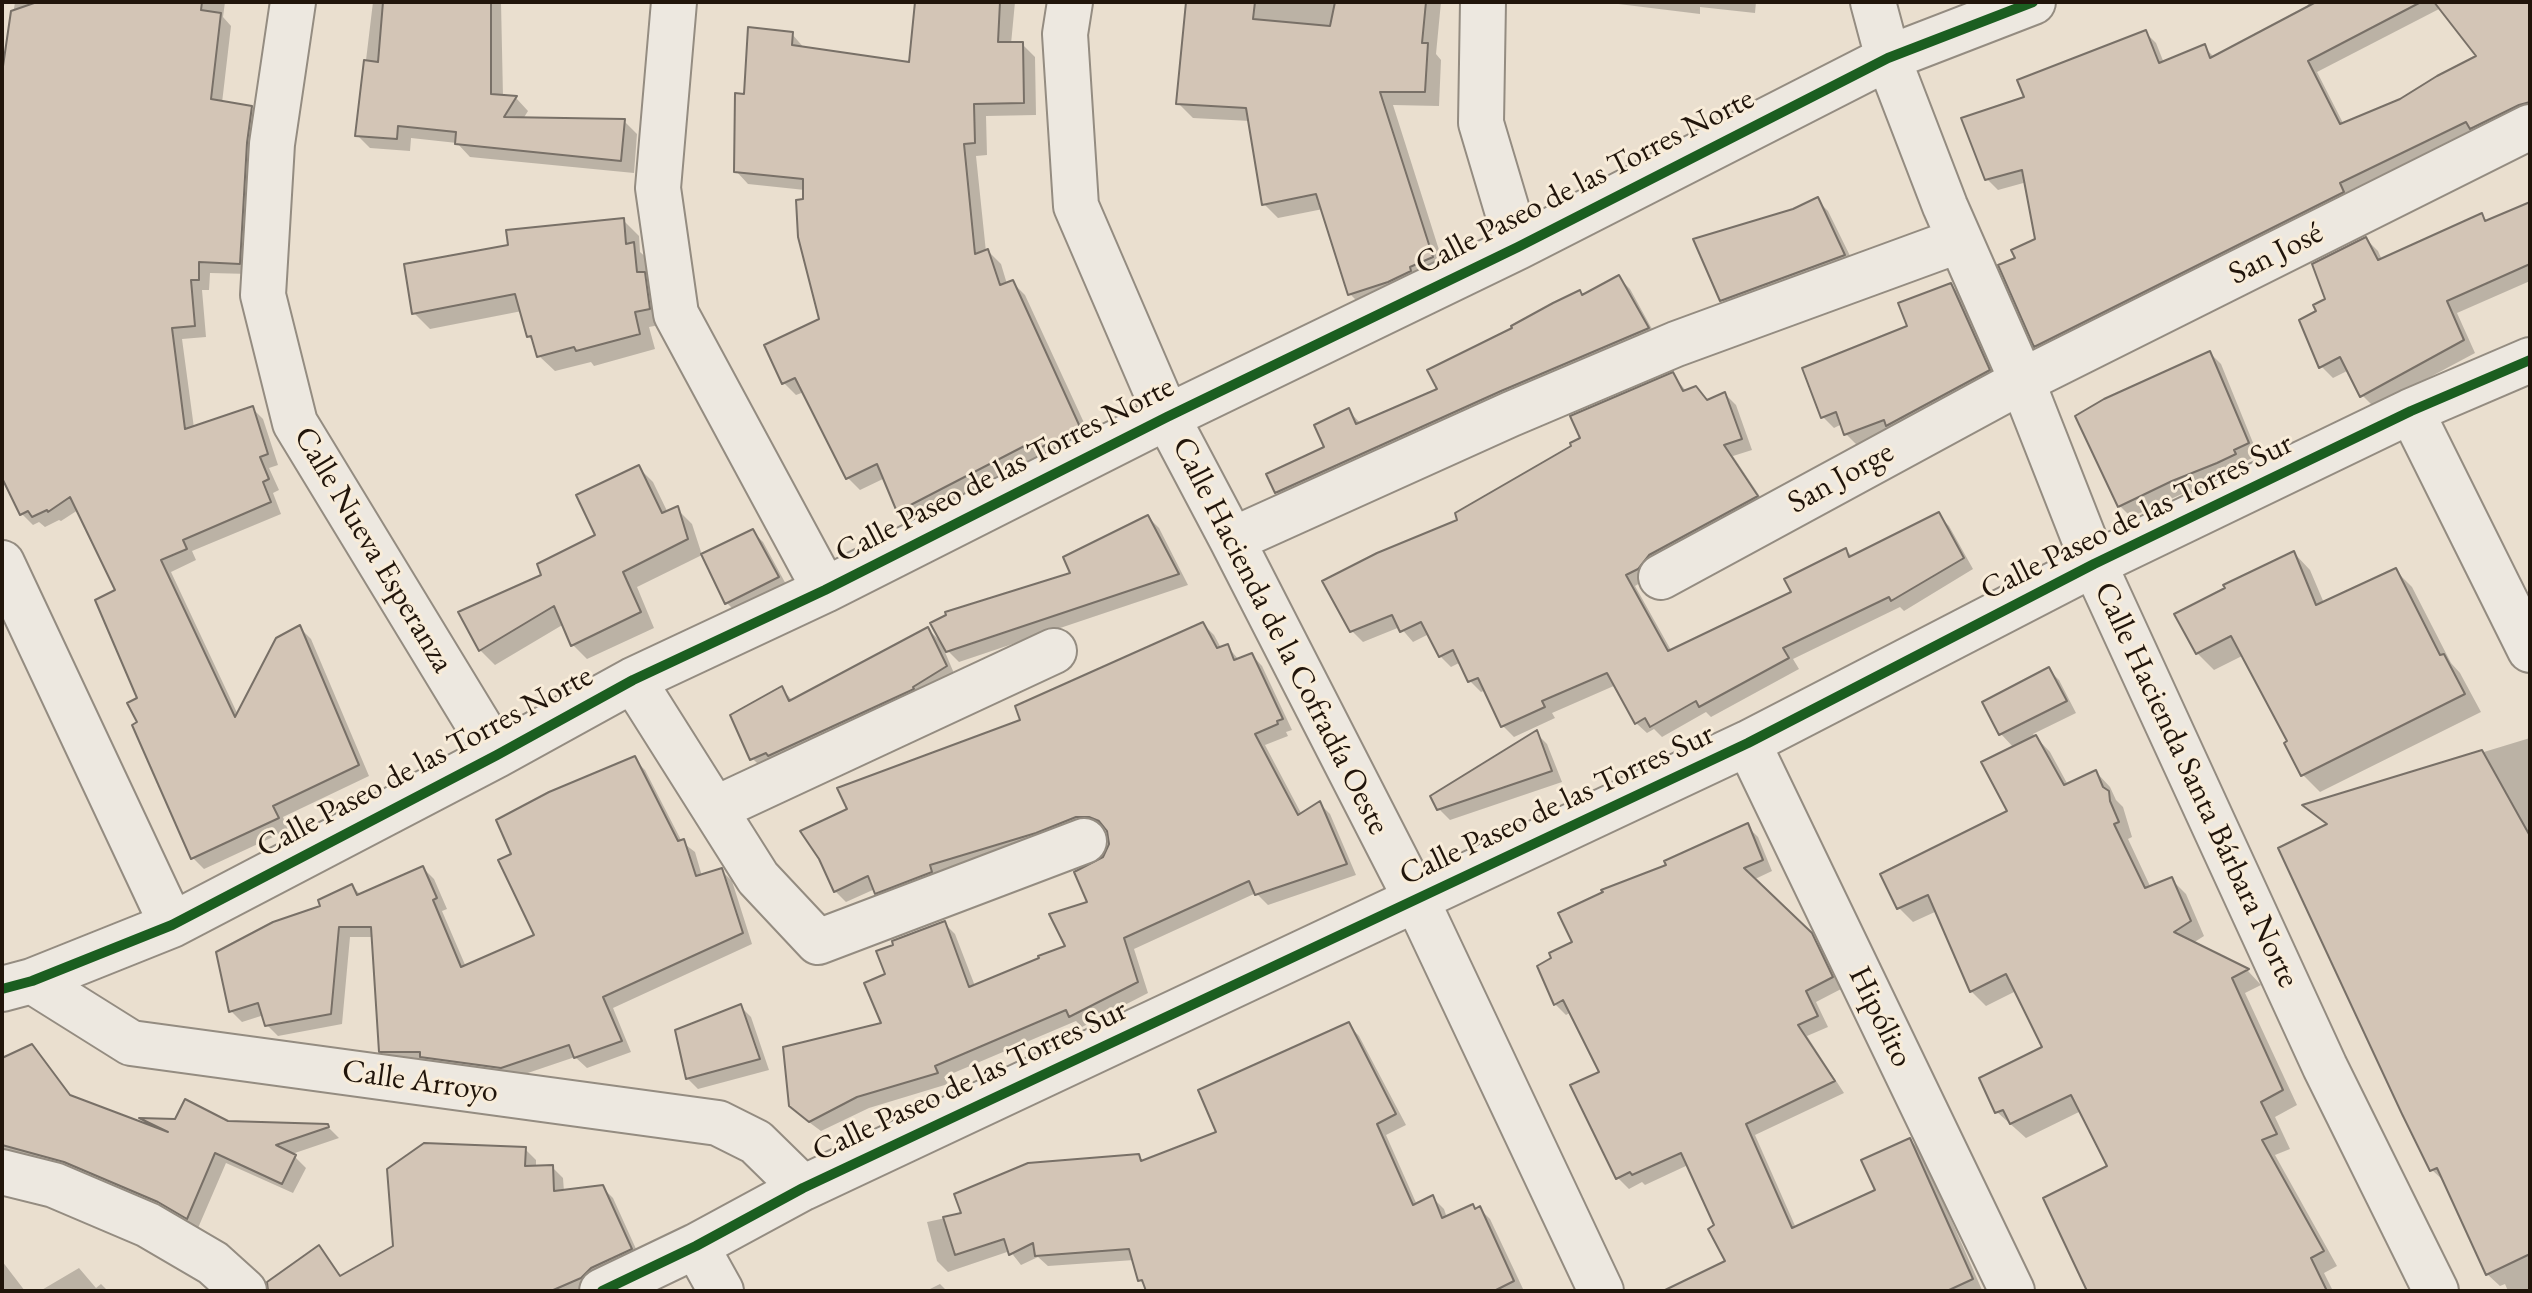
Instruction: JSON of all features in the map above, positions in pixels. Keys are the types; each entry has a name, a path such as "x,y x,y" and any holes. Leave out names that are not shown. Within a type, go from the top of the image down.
{"street":[{"name":"Calle Nueva Esperanza","path":"293,2 272,144 263,295 295,423 497,755"},
{"path":"674,2 658,188 676,314 825,590"},
{"name":"Calle Hacienda de la Cofradía Oeste","path":"1070,2 1065,34 1076,206 1167,417 1417,901 1601,1291"},
{"path":"1483,2 1481,123 1518,247"},
{"name":"Calle Hacienda Santa Bárbara Norte","path":"1873,2 1888,58 2094,564 2325,1067 2436,1291"},
{"name":"Calle Paseo de las Torres Norte","path":"17,985 172,925 497,755 633,680 825,590 1167,417 1518,247 1888,58 2033,2"},
{"name":"San José","path":"2022,381 2530,127"},
{"path":"1232,540 1511,414 1676,344 1960,240"},
{"name":"Calle Paseo de las Torres Sur","path":"602,1291 696,1246 803,1188 1748,743 2094,564 2411,411 2530,360"},
{"name":"San Jorge","path":"1661,577 2022,381"},
{"path":"2411,411 2530,650"},
{"path":"2,563 172,925"},
{"path":"715,809 1054,651"},
{"path":"633,680 758,878 818,942 1084,841"},
{"name":"Hipólito","path":"1748,743 2012,1291"},
{"name":"Calle Arroyo","path":"17,985 131,1043 718,1123 756,1142 803,1188"},
{"path":"2,1172 54,1185 148,1225 213,1263 244,1291"},
{"path":"696,1246 721,1291"}],"building":[{"path":"37,2 202,2 201,10 221,13 211,99 252,106 240,264 199,262 199,280 191,280 195,326 172,328 185,429 253,406 268,454 260,457 269,479 263,482 271,502 183,540 187,549 161,560 235,717 276,638 300,625 359,765 273,806 279,818 191,859 132,725 137,722 127,703 137,698 95,600 115,590 70,497 48,512 32,517 28,511 20,515 2,478 2,73 11,11"},
{"path":"383,2 491,2 491,94 517,96 504,117 625,119 621,161 455,144 456,132 398,126 397,139 355,136 364,60 378,62"},
{"path":"915,2 1000,2 998,42 1023,42 1024,103 974,104 975,143 964,144 975,254 988,249 1000,285 1013,280 1080,427 1038,449 1034,441 897,512 877,464 846,479 795,378 782,384 764,345 819,319 798,237 796,200 803,199 803,179 734,172 735,93 744,94 748,27 793,32 792,45 909,62"},
{"path":"1186,2 1255,2 1253,19 1330,26 1335,2 1426,2 1422,43 1428,43 1425,92 1380,92 1433,257 1410,267 1411,271 1388,282 1348,295 1316,194 1262,205 1246,108 1176,104"},
{"path":"2316,2 2421,2 2308,61 2340,124 2400,99 2476,56 2434,2 2530,2 2530,102 2470,129 2466,122 2340,183 2344,192 2034,347 1998,265 2015,258 2011,250 2035,239 2022,170 1985,180 1961,118 2024,97 2017,80 2146,30 2159,63 2205,44 2210,58"},
{"path":"1818,197 1845,255 1720,301 1693,239 1793,209"},
{"path":"2530,202 2530,264 2447,301 2464,340 2360,397 2340,357 2319,368 2299,320 2316,311 2313,305 2325,299 2312,264 2366,237 2378,260 2482,213 2485,221"},
{"path":"624,218 626,244 634,242 637,272 645,272 650,309 635,312 640,334 576,351 574,347 537,357 531,336 527,337 515,294 412,314 404,264 508,245 506,230"},
{"path":"1619,275 1649,328 1275,493 1266,474 1324,447 1314,425 1349,408 1356,424 1437,389 1427,370 1512,328 1553,303 1580,290 1582,295"},
{"path":"1951,283 1990,370 1886,426 1884,420 1844,435 1836,412 1821,418 1802,368 1907,326 1898,303"},
{"path":"2210,351 2249,443 2234,450 2236,454 2118,507 2075,416 2104,399"},
{"path":"1673,372 1683,391 1696,386 1707,400 1725,392 1742,439 1724,445 1758,496 1649,555 1638,569 1626,575 1668,651 1791,592 1784,579 1846,548 1849,557 1939,512 1964,558 1891,601 1889,597 1783,648 1789,658 1699,707 1696,701 1650,727 1645,718 1635,724 1607,673 1542,701 1545,707 1501,727 1478,678 1468,682 1453,650 1439,657 1421,622 1400,632 1392,615 1350,632 1322,581 1377,553 1457,520 1455,513 1580,438 1570,416"},
{"path":"639,465 662,513 678,506 688,539 623,572 641,612 571,646 554,606 479,651 458,612 541,575 537,564 595,535 576,495"},
{"path":"1148,515 1179,574 946,652 930,623 946,615 945,612 1070,573 1063,557"},
{"path":"753,529 779,577 725,604 701,554"},
{"path":"2294,551 2316,605 2396,568 2440,655 2444,654 2465,694 2301,776 2284,743 2287,741 2231,636 2196,654 2174,614 2225,588 2223,585"},
{"path":"1203,622 1217,648 1228,644 1234,660 1252,653 1283,719 1255,734 1298,815 1320,801 1347,864 1255,895 1249,881 1124,938 1138,982 1069,1017 1066,1010 935,1066 938,1073 857,1097 809,1122 789,1106 783,1047 881,1023 864,983 885,974 876,951 893,945 892,941 945,921 969,987 1039,958 1065,946 1049,914 1087,902 1074,872 1103,857 1109,844 1107,831 1099,821 1076,817 1036,833 930,865 932,872 875,894 868,876 834,892 819,859 800,831 847,809 837,788 1020,720 1015,706"},
{"path":"928,627 947,666 914,689 768,756 766,753 750,760 730,715 782,686 789,701"},
{"path":"2049,667 2067,701 1999,735 1982,702"},
{"path":"1537,730 1552,771 1437,810 1430,796"},
{"path":"2036,735 2064,785 2096,770 2103,787 2109,791 2119,822 2114,824 2145,888 2172,877 2191,921 2174,932 2249,969 2232,978 2283,1090 2261,1102 2277,1134 2262,1140 2324,1251 2311,1258 2327,1291 2087,1291 2043,1198 2107,1166 2071,1095 2010,1124 2003,1110 1995,1113 1979,1078 2042,1047 2006,974 1970,992 1928,895 1897,909 1880,874 2007,811 1981,762"},
{"path":"2482,750 2530,836 2530,1254 2486,1275 2437,1168 2430,1171 2402,1114 2278,848 2327,824 2302,805"},
{"path":"635,756 678,841 684,839 696,876 722,868 743,933 603,997 622,1041 574,1058 569,1045 501,1068 420,1057 420,1052 379,1052 371,927 339,927 331,1014 265,1026 258,1003 229,1012 216,952 273,922 320,906 318,900 352,884 357,895 423,866 437,898 433,900 461,967 534,935 498,860 511,854 496,820 549,792"},
{"path":"1748,823 1763,860 1744,868 1812,933 1833,977 1806,991 1818,1016 1798,1025 1835,1081 1746,1124 1792,1228 1875,1190 1861,1160 1910,1138 1973,1279 1947,1291 1663,1291 1725,1261 1708,1229 1714,1225 1681,1153 1616,1179 1570,1085 1599,1072 1563,1000 1554,1005 1537,966 1551,958 1549,953 1572,942 1558,913 1603,892 1601,890 1666,865 1664,861"},
{"path":"741,1004 760,1059 686,1079 675,1030"},
{"path":"1349,1022 1396,1114 1377,1124 1413,1205 1433,1195 1442,1218 1473,1204 1475,1209 1480,1206 1514,1281 1494,1291 1146,1291 1142,1280 1138,1281 1129,1249 1035,1256 1033,1243 1009,1255 1004,1239 955,1255 943,1217 961,1213 954,1194 1028,1163 1139,1154 1141,1161 1216,1132 1198,1090"},
{"path":"32,1044 70,1095 168,1132 139,1118 175,1119 185,1099 228,1121 328,1124 329,1127 276,1145 296,1155 282,1184 215,1153 187,1219 158,1202 64,1162 2,1145 2,1058"},
{"path":"424,1143 526,1147 525,1166 553,1165 554,1191 603,1185 632,1249 551,1291 268,1291 267,1282 319,1245 340,1276 393,1246 387,1169"}],"cycle path":[{"path":"2,989 32,981 172,925 497,755 633,680 825,590 1167,417 1518,247 1888,58 2033,2"},
{"path":"602,1291 696,1246 803,1188 1748,743 2094,564 2411,411 2530,360"}]}
